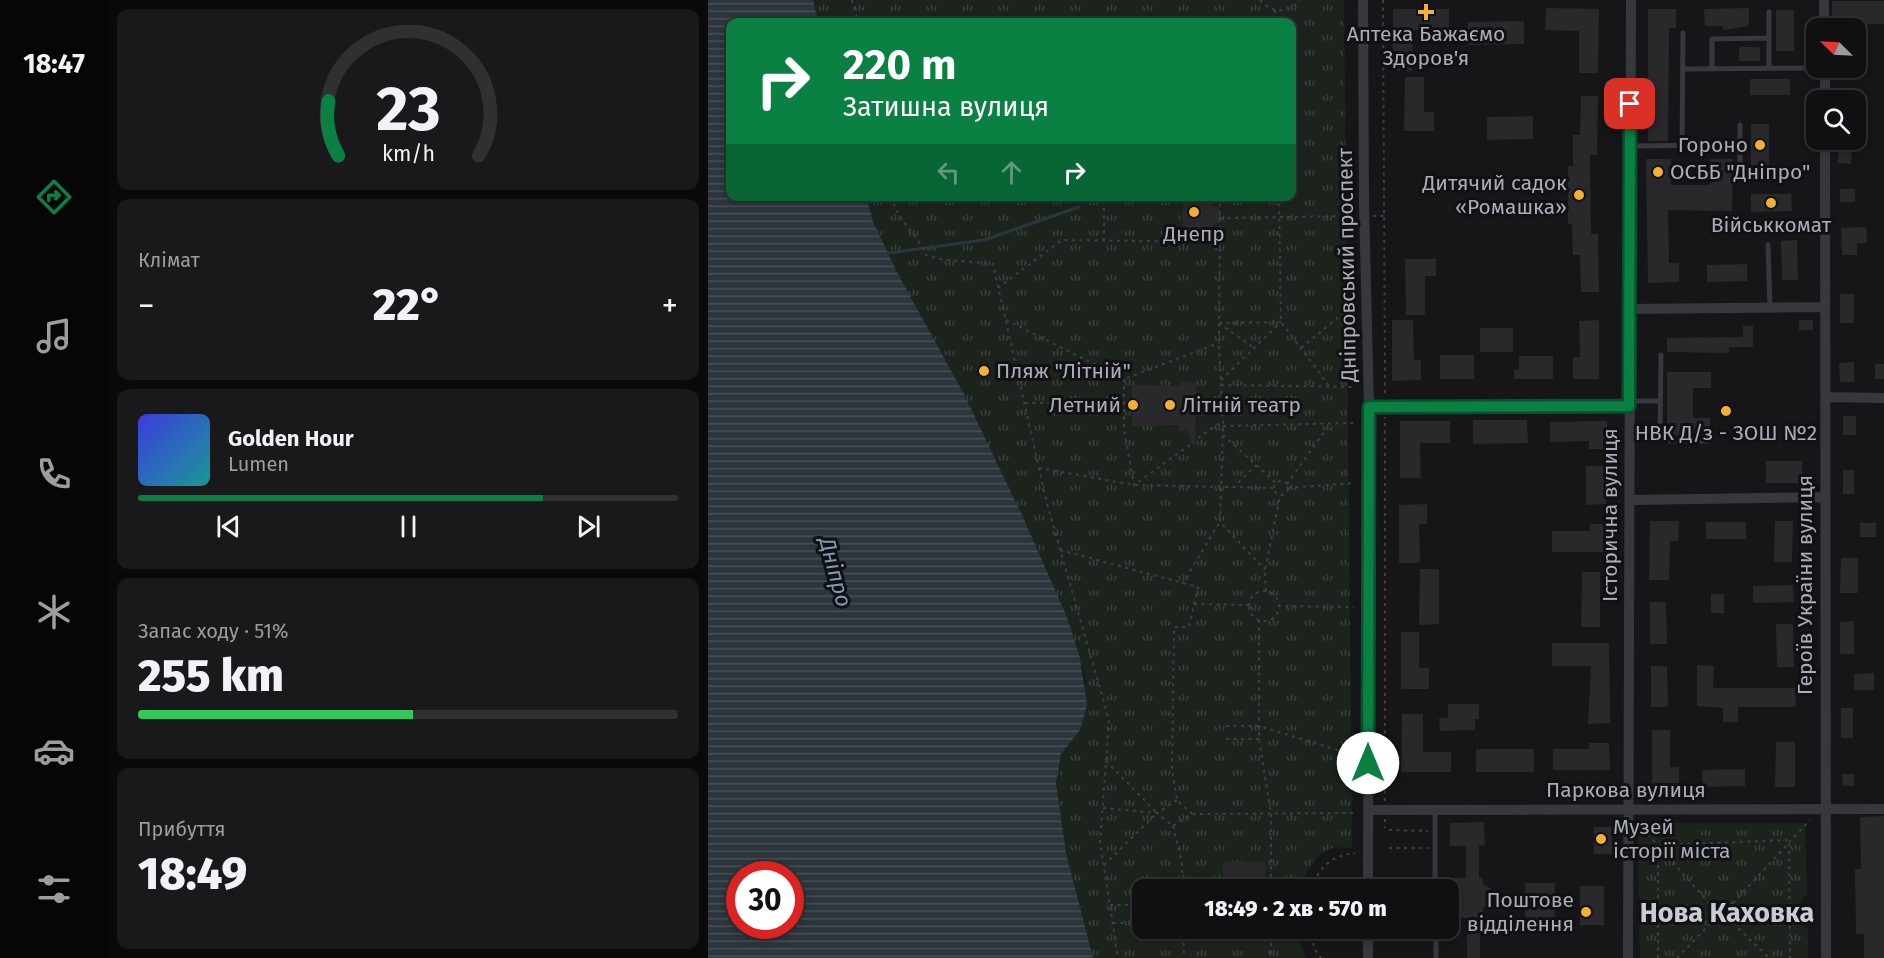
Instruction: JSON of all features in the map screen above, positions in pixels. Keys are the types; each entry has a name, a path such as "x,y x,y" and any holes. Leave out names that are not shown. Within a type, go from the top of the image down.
{"street":[{"name":"Дніпровський проспект","path":"1363,0 1364,216 1369,407 1368,879"},
{"name":"Історична вулиця","path":"1628,958 1631,0"},
{"path":"1824,0 1824,18"},
{"name":"Героїв України вулиця","path":"1825,150 1824,810 1826,958"},
{"path":"1630,309 1825,307"},
{"path":"1826,397 1884,398"},
{"path":"1369,407 1630,404"},
{"path":"1630,500 1825,497"},
{"name":"Паркова вулиця","path":"1368,810 1884,809"},
{"path":"1368,939 1368,958"}],"lane":[{"path":"1769,12 1769,68"},
{"path":"1682,146 1683,33"},
{"path":"1712,68 1712,39 1769,38"},
{"path":"1683,69 1806,68"},
{"path":"1740,125 1740,167"},
{"path":"1630,146 1740,145"},
{"path":"1768,245 1770,307"},
{"path":"1661,355 1662,437 1670,441 1708,441"},
{"path":"1630,404 1660,401"},
{"path":"1435,810 1435,879"},
{"path":"1436,939 1436,958"}],"path":[{"path":"852,0 857,18"},
{"path":"1260,0 1275,10 1290,9 1300,0"},
{"path":"1275,10 1275,18"},
{"path":"893,201 894,210 921,243 926,255 939,259 993,264 1039,468 1109,720 1100,842 1118,958"},
{"path":"1104,201 1104,241"},
{"path":"1182,584 1220,522 1223,426 1219,342 1220,201"},
{"path":"1279,201 1281,322 1330,387"},
{"path":"1220,218 1384,216"},
{"path":"998,288 1062,240 1220,242"},
{"path":"1301,348 1347,310 1352,310"},
{"path":"1006,320 1124,379 1219,342"},
{"path":"1219,323 1281,322"},
{"path":"1221,380 1281,322"},
{"path":"1219,323 1254,348"},
{"path":"1124,379 1124,429 1134,485"},
{"path":"1221,385 1353,387"},
{"path":"1024,403 1124,404"},
{"path":"1198,438 1222,421"},
{"path":"1223,426 1353,423"},
{"path":"1280,496 1286,494 1288,486 1330,424"},
{"path":"1222,435 1276,483"},
{"path":"1134,485 1194,442"},
{"path":"1233,488 1256,465"},
{"path":"1039,468 1134,485 1273,488 1280,496"},
{"path":"1273,488 1280,481 1288,486 1353,483"},
{"path":"1266,591 1265,570 1280,496"},
{"path":"1220,522 1265,570"},
{"path":"1060,550 1198,587 1189,627 1174,627 1172,769 1177,800 1192,814"},
{"path":"1266,591 1276,598 1278,606 1272,618 1259,620 1252,614 1249,606 1255,594 1266,591"},
{"path":"1194,603 1249,606"},
{"path":"1278,606 1354,607"},
{"path":"1259,620 1259,739 1271,814 1271,879"},
{"path":"1226,726 1259,726 1354,755"},
{"path":"1226,739 1259,739"},
{"path":"1106,762 1173,826 1182,864 1182,879"},
{"path":"1104,865 1157,813 1177,800"},
{"path":"1102,808 1157,813"},
{"path":"1173,826 1192,814 1355,813"},
{"path":"1638,823 1710,904 1711,923 1677,958"},
{"path":"1710,904 1732,903 1805,824"},
{"path":"1389,830 1428,830 1428,858"},
{"path":"1658,845 1789,840"},
{"path":"1789,840 1790,958"},
{"path":"1658,845 1658,958"},
{"path":"1389,848 1428,848"},
{"path":"1315,879 1325,864 1340,855 1355,853"},
{"path":"1732,903 1733,923"},
{"path":"1110,905 1132,905"},
{"path":"1733,914 1816,912"},
{"path":"1648,913 1711,914"},
{"path":"1113,923 1132,923"},
{"path":"1711,923 1733,923 1769,958"},
{"path":"1183,939 1184,958"},
{"path":"1271,939 1271,958"},
{"path":"1313,939 1314,948 1321,958"}],"green space":[{"path":"813,0 1344,0 1352,848 1332,848 1326,851 1316,859 1303,879 1132,879 1132,939 1299,939 1306,958 1093,958 1066,853 1056,782 1058,764 1086,682 1080,658 1067,617 1022,515 964,394 899,276 874,224 867,201 1296,201 1296,18 817,18"},
{"path":"1638,823 1805,823 1807,893 1801,903 1800,922 1808,929 1808,958 1640,958 1639,928 1648,918 1648,905 1639,897"}],"water":[{"name":"Дніпро","path":"708,0 813,0 817,18 726,18 726,201 867,201 874,224 899,276 964,394 1022,515 1067,617 1080,658 1087,705 1080,730 1061,754 1056,782 1066,853 1093,958 708,958"}],"building":[{"path":"1832,1 1884,1 1884,24 1866,24 1866,18 1832,18"},
{"path":"1546,8 1599,9 1598,73 1579,73 1579,31 1545,30"},
{"path":"1749,8 1749,26 1723,30 1723,26 1705,26 1704,9"},
{"path":"1393,9 1449,9 1449,33 1413,30 1412,71 1392,71"},
{"path":"1648,9 1676,9 1676,28 1669,28 1668,141 1648,141"},
{"path":"1776,10 1794,10 1794,51 1776,51"},
{"path":"1524,21 1524,44 1468,45 1468,22"},
{"path":"1739,47 1760,47 1760,61 1739,61"},
{"path":"1405,77 1424,77 1424,112 1434,112 1434,131 1404,131"},
{"path":"1750,79 1790,79 1790,95 1750,95"},
{"path":"1581,96 1598,96 1597,155 1590,155 1591,234 1598,234 1599,292 1581,292 1580,255 1573,255 1572,224 1568,224 1568,166 1573,166 1573,135 1580,135"},
{"path":"1533,116 1533,139 1487,140 1487,117"},
{"name":"Гороно","path":"1751,124 1769,124 1769,167 1751,167"},
{"path":"1839,150 1852,150 1851,164 1838,163"},
{"name":"ОСББ \"Днiпро\"","path":"1646,159 1671,159 1671,185 1710,185 1710,159 1733,159 1732,211 1668,210 1669,263 1679,263 1679,282 1648,283"},
{"path":"1840,189 1855,189 1855,202 1840,202"},
{"name":"Військкомат","path":"1751,194 1791,194 1792,211 1751,212"},
{"path":"1183,201 1212,201 1212,207 1219,207 1219,223 1212,223 1212,228 1183,228"},
{"path":"1866,227 1867,243 1857,243 1857,255 1842,255 1841,228"},
{"path":"1797,240 1798,280 1782,280 1781,241"},
{"path":"1405,259 1436,259 1436,276 1425,276 1425,315 1406,315"},
{"path":"1747,264 1747,281 1707,282 1707,265"},
{"path":"1840,294 1854,294 1854,323 1840,323"},
{"path":"1392,320 1413,320 1414,360 1421,360 1421,380 1392,381"},
{"path":"1599,320 1599,379 1573,379 1573,357 1580,357 1579,321"},
{"path":"1799,320 1813,320 1813,330 1799,330"},
{"path":"1743,326 1753,326 1753,347 1729,347 1729,353 1667,352 1667,338 1743,337"},
{"path":"1480,328 1513,328 1513,352 1480,352"},
{"path":"1440,355 1474,355 1474,379 1440,379"},
{"path":"1519,356 1553,356 1553,379 1514,379 1514,370 1519,370"},
{"path":"1854,362 1854,382 1840,382 1839,363"},
{"path":"1875,364 1884,364 1884,379 1875,379"},
{"path":"1667,372 1711,372 1711,388 1693,388 1693,418 1710,418 1710,435 1671,435 1667,432"},
{"path":"1181,382 1196,382 1195,450 1186,429 1179,430 1179,425 1132,426 1132,385 1181,386"},
{"path":"1843,416 1856,416 1856,435 1843,435"},
{"path":"1473,420 1527,420 1528,443 1473,444"},
{"path":"1400,421 1450,421 1450,443 1420,443 1421,478 1400,478"},
{"path":"1607,421 1607,449 1589,449 1589,441 1550,442 1550,422"},
{"path":"1766,461 1802,461 1802,483 1766,483"},
{"path":"1586,466 1606,466 1606,504 1586,505"},
{"path":"1843,470 1854,470 1854,494 1843,494"},
{"path":"1427,504 1427,524 1419,524 1420,563 1399,563 1399,505"},
{"path":"1650,521 1679,521 1678,541 1670,541 1669,580 1649,580"},
{"path":"1775,521 1793,521 1792,562 1774,562"},
{"path":"1706,522 1746,522 1746,539 1706,539"},
{"path":"1860,523 1876,523 1876,537 1860,537"},
{"path":"1590,524 1609,524 1609,552 1552,552 1552,531 1590,531"},
{"path":"1841,558 1858,558 1858,593 1840,593"},
{"path":"1420,569 1439,569 1439,624 1419,625"},
{"path":"1582,572 1600,572 1600,627 1581,627"},
{"path":"1793,585 1794,602 1753,603 1753,586"},
{"path":"1711,594 1724,594 1724,613 1711,613"},
{"path":"1650,602 1666,602 1667,644 1650,644"},
{"path":"1854,621 1854,654 1840,654 1840,622"},
{"path":"1776,624 1793,624 1794,667 1777,667"},
{"path":"1401,632 1419,632 1419,668 1429,668 1429,689 1401,689"},
{"path":"1552,643 1609,643 1610,723 1588,724 1591,666 1552,666"},
{"path":"1697,665 1714,666 1713,688 1795,688 1796,707 1738,707 1738,722 1723,722 1723,708 1697,706"},
{"path":"1651,666 1667,666 1668,707 1651,707"},
{"path":"1874,673 1874,690 1854,690 1854,674"},
{"path":"1448,704 1479,704 1479,719 1475,719 1475,730 1440,731 1439,718 1448,718"},
{"path":"1841,708 1853,708 1853,738 1841,738"},
{"path":"1402,714 1423,714 1423,752 1451,752 1451,772 1401,772"},
{"path":"1652,730 1670,730 1670,767 1679,767 1679,787 1652,787"},
{"path":"1776,742 1795,742 1795,787 1775,787"},
{"path":"1589,743 1609,743 1610,770 1553,770 1553,749 1589,749"},
{"path":"1476,749 1534,749 1534,772 1476,772"},
{"path":"1745,769 1745,786 1703,787 1702,770"},
{"path":"1842,774 1854,774 1854,786 1843,786"},
{"path":"1884,816 1884,958 1864,958 1864,934 1856,934 1855,869 1861,869 1860,817"},
{"path":"1484,822 1485,846 1479,845 1479,878 1483,878 1483,884 1491,889 1493,899 1492,904 1483,908 1483,918 1480,918 1480,958 1467,958 1467,918 1459,918 1459,879 1452,879 1466,878 1466,846 1450,846 1450,823"},
{"name":"Музей історії міста","path":"1594,827 1612,827 1612,854 1594,854"},
{"path":"1223,862 1265,862 1265,879 1223,879"},
{"path":"1525,883 1555,883 1555,927 1525,927"},
{"path":"1580,886 1604,886 1604,925 1580,925"}],"waterway":[{"path":"888,253 984,240 1079,207"}],"place":[{"name":"Аптека Бажаємо Здоров'я","path":"1426,12"},
{"name":"Гороно","path":"1760,145"},
{"name":"ОСББ \"Днiпро\"","path":"1658,172"},
{"name":"Дитячий садок «Ромашка»","path":"1579,195"},
{"name":"Військкомат","path":"1771,203"},
{"name":"Днепр","path":"1194,212"},
{"name":"Пляж \"Літній\"","path":"984,371"},
{"name":"Летний","path":"1133,405"},
{"name":"Літній театр","path":"1170,405"},
{"name":"НВК Д/з - ЗОШ №2","path":"1726,411"},
{"name":"Музей історії міста","path":"1601,839"},
{"name":"Поштове відділення","path":"1586,912"}],"district":[{"name":"Нова Каховка","path":"1727,913"}],"route":[{"path":"1368,763 1369,407 1629,406 1630,104"}]}
